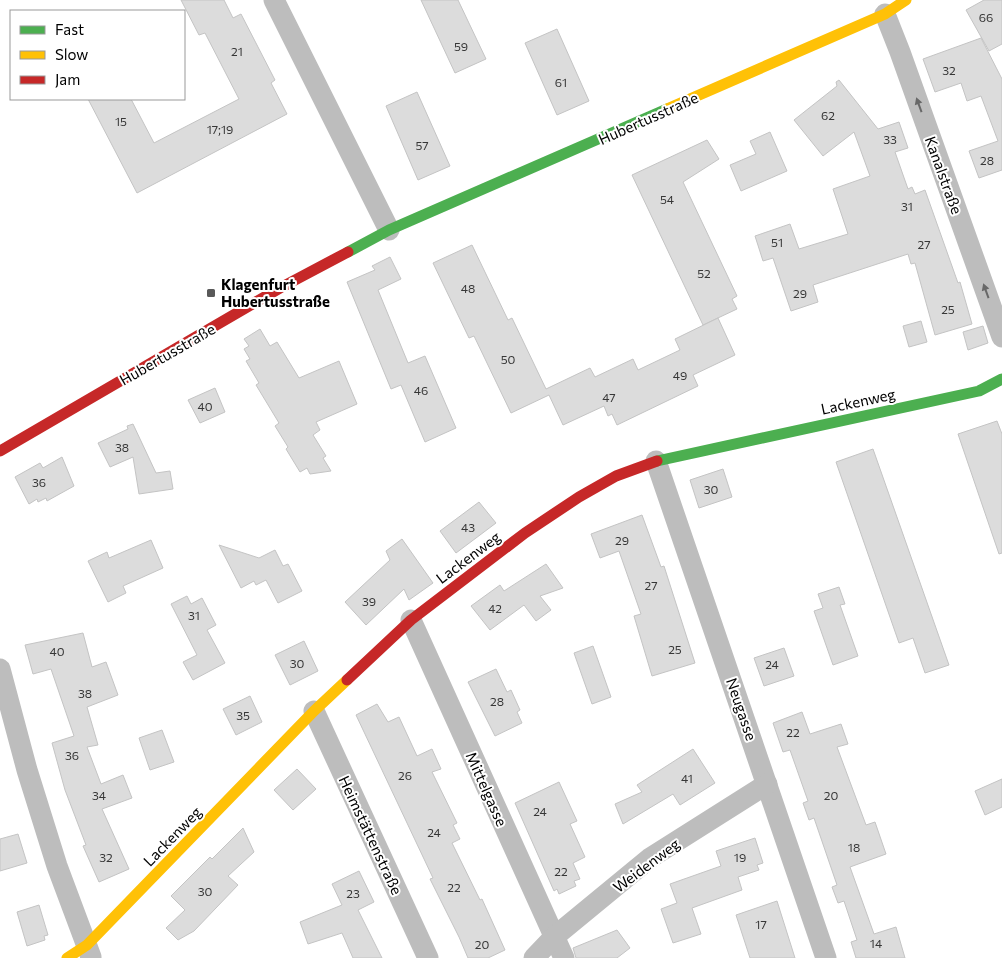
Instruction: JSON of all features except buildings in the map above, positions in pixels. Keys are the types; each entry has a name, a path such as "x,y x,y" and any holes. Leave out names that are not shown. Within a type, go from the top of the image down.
{"street":[{"path":"274,0 389,230"},
{"name":"Hubertusstraße","path":"0,451 280,288 389,230 885,14 906,0"},
{"name":"Kanalstraße","path":"885,14 1002,337"},
{"name":"Lackenweg","path":"68,958 89,952 314,711 411,620 525,533 578,497 616,476 656,460 979,391 1002,379"},
{"name":"Neugasse","path":"656,460 826,958"},
{"name":"Mittelgasse","path":"411,620 564,958"},
{"path":"0,669 57,866 89,952"},
{"name":"Heimstättenstraße","path":"314,711 428,958"},
{"name":"Weidenweg","path":"534,958 554,937 650,858 767,784"}],"traffic: fast":[{"path":"348,252 389,230 667,109"},
{"path":"657,461 979,391 1002,379"}],"traffic: slow":[{"path":"667,109 885,14 906,0"},
{"path":"67,958 87,945 314,711 347,680"}],"traffic: jam":[{"path":"0,451 280,288 348,252"},
{"path":"347,680 411,620 525,533 579,497 616,476 657,461"}],"place":[{"name":"Klagenfurt Hubertusstraße","path":"211,293"}]}
